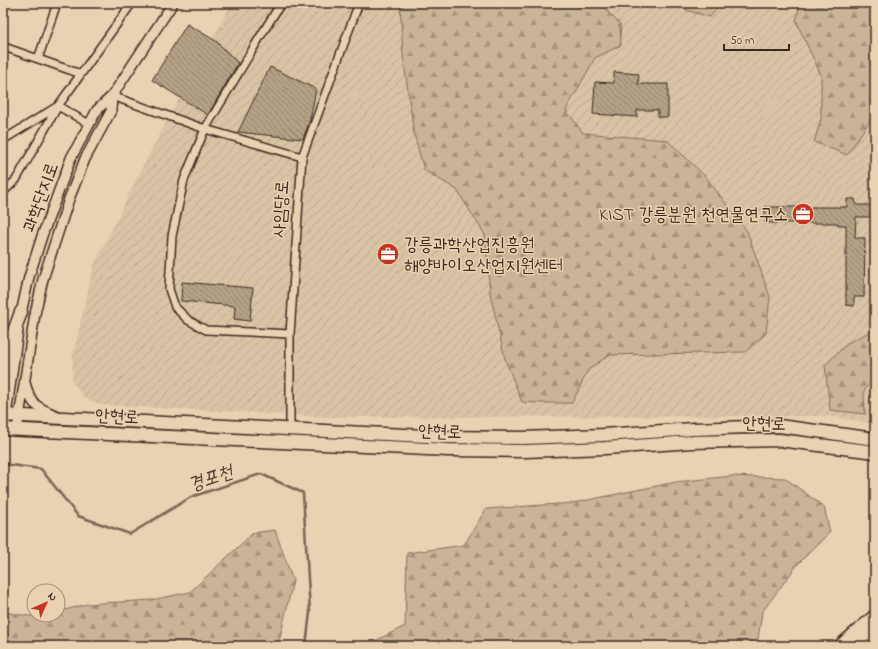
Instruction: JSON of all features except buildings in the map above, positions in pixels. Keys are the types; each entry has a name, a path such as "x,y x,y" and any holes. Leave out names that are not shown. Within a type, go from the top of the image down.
{"highway":[{"path":"3,373 10,342 21,312"},
{"name":"안현로","path":"4,415 446,436 524,438 779,426 875,439"},
{"path":"289,442 290,428"},
{"name":"안현로","path":"3,429 448,450 525,451 605,448 692,442 779,440 875,452"},
{"path":"840,646 875,616"},
{"path":"855,646 875,628"}],"street":[{"path":"38,59 57,3"},
{"path":"3,192 16,180 58,106 132,3"},
{"name":"과학단지로","path":"3,429 21,312 29,277 42,236 71,158 97,110 112,96 173,3"},
{"path":"283,3 278,8 260,37 205,129 184,180 172,236 169,288 176,307 188,320 206,330 290,334"},
{"name":"사임당로","path":"290,428 290,334 302,157 359,3"},
{"path":"4,47 81,74"},
{"path":"112,96 205,129 302,157"},
{"name":"과학단지로","path":"17,430 35,314 43,279 69,199 85,159 111,111 112,96"},
{"path":"58,106 89,124"},
{"path":"3,140 58,106"},
{"path":"24,378 30,400 37,407 60,418"},
{"path":"779,426 779,440"}],"shaded area":[{"path":"232,3 875,3 875,424 827,416 331,417 102,405 85,398 72,382 73,355 94,265 149,154"}],"green space":[{"path":"400,3 599,3 620,24 621,45 595,58 566,110 583,133 667,140 705,176 747,231 770,297 766,333 745,352 609,355 588,370 572,403 522,402 505,359 490,293 485,235 457,190 424,170 414,134 403,55"},
{"path":"686,3 721,3 710,17 686,10"},
{"path":"800,3 875,3 875,113 847,155 814,142 821,119 821,75 796,21"},
{"path":"875,329 875,376 864,391 865,414 830,410 825,365 849,342"},
{"path":"732,476 785,478 824,507 830,532 798,564 762,612 757,646 366,646 405,626 407,553 464,545 486,509 573,503 676,482"},
{"path":"275,530 293,581 278,646 3,646 3,612 26,615 26,623 66,623 66,610 87,604 152,600 190,592 253,533"}],"waterway":[{"name":"경포천","path":"3,464 41,469 78,516 130,534 191,497 261,474 303,493 310,612 306,646"}],"place":[{"name":"KIST 강릉분원 천연물연구소","path":"803,214"},
{"name":"강릉과학산업진흥원 해양바이오산업지원센터","path":"388,254"}]}
